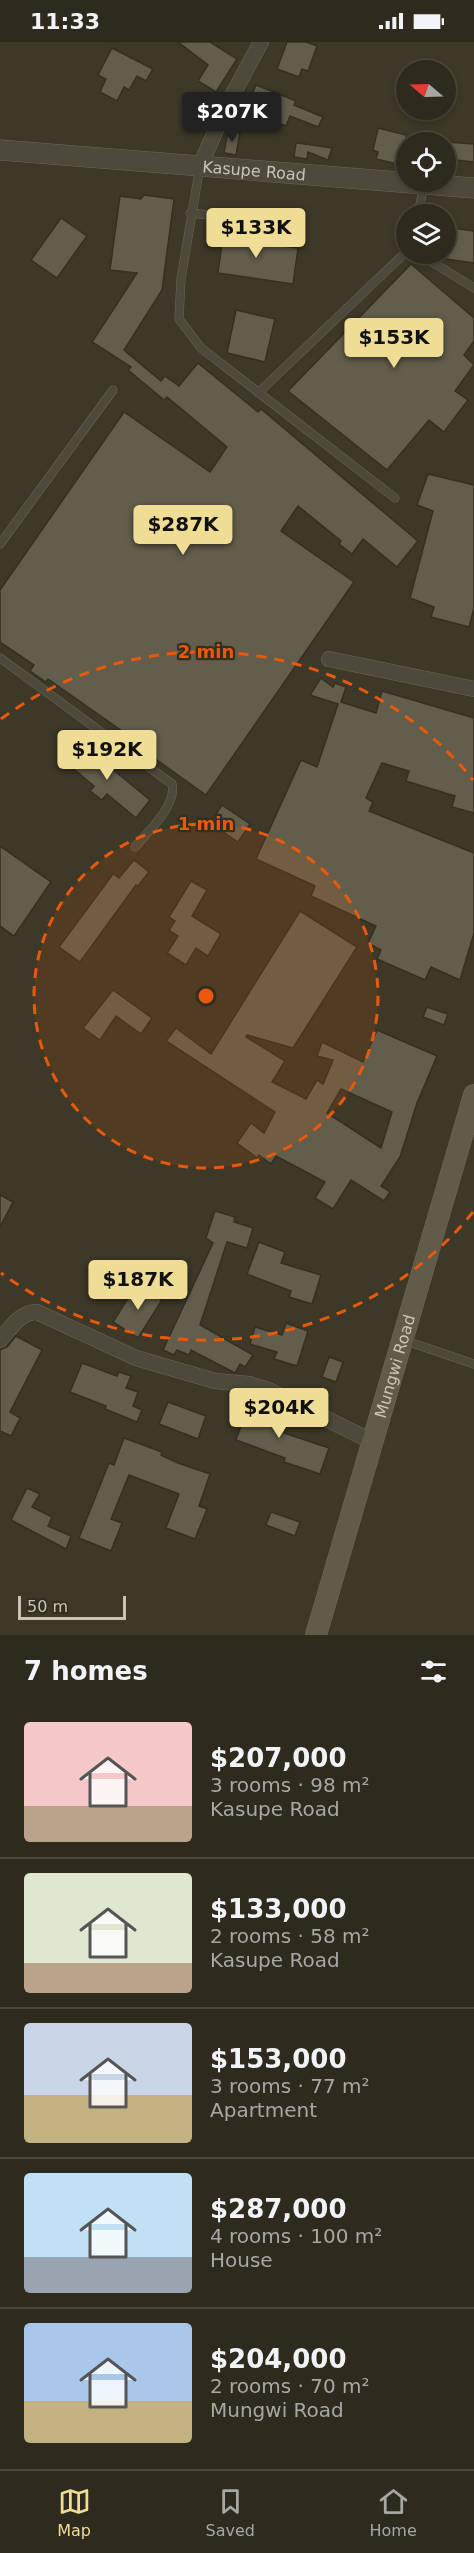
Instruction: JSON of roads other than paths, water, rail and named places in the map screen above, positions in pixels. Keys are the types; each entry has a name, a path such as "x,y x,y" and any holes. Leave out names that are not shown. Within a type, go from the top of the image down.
{"main road":[{"name":"Mungwi Road","path":"316,1635 474,1095"},
{"name":"Mungwi Road","path":"329,1635 474,1132"}],"street":[{"path":"200,166 227,105 261,42"},
{"name":"Kasupe Road","path":"0,150 396,182"},
{"name":"Kasupe Road","path":"456,187 474,188"},
{"path":"329,658 474,689"},
{"path":"0,1340 19,1318 29,1312 37,1312 136,1358 216,1381 249,1384 268,1390 373,1442"}],"lane":[{"path":"200,166 190,213 181,279 179,319 201,348 395,498"},
{"path":"190,213 296,224"},
{"path":"258,393 396,262"},
{"path":"435,264 474,288"},
{"path":"0,544 113,390"},
{"path":"0,658 172,784 174,792 170,804 135,847"},
{"path":"412,1343 474,1364"}]}
